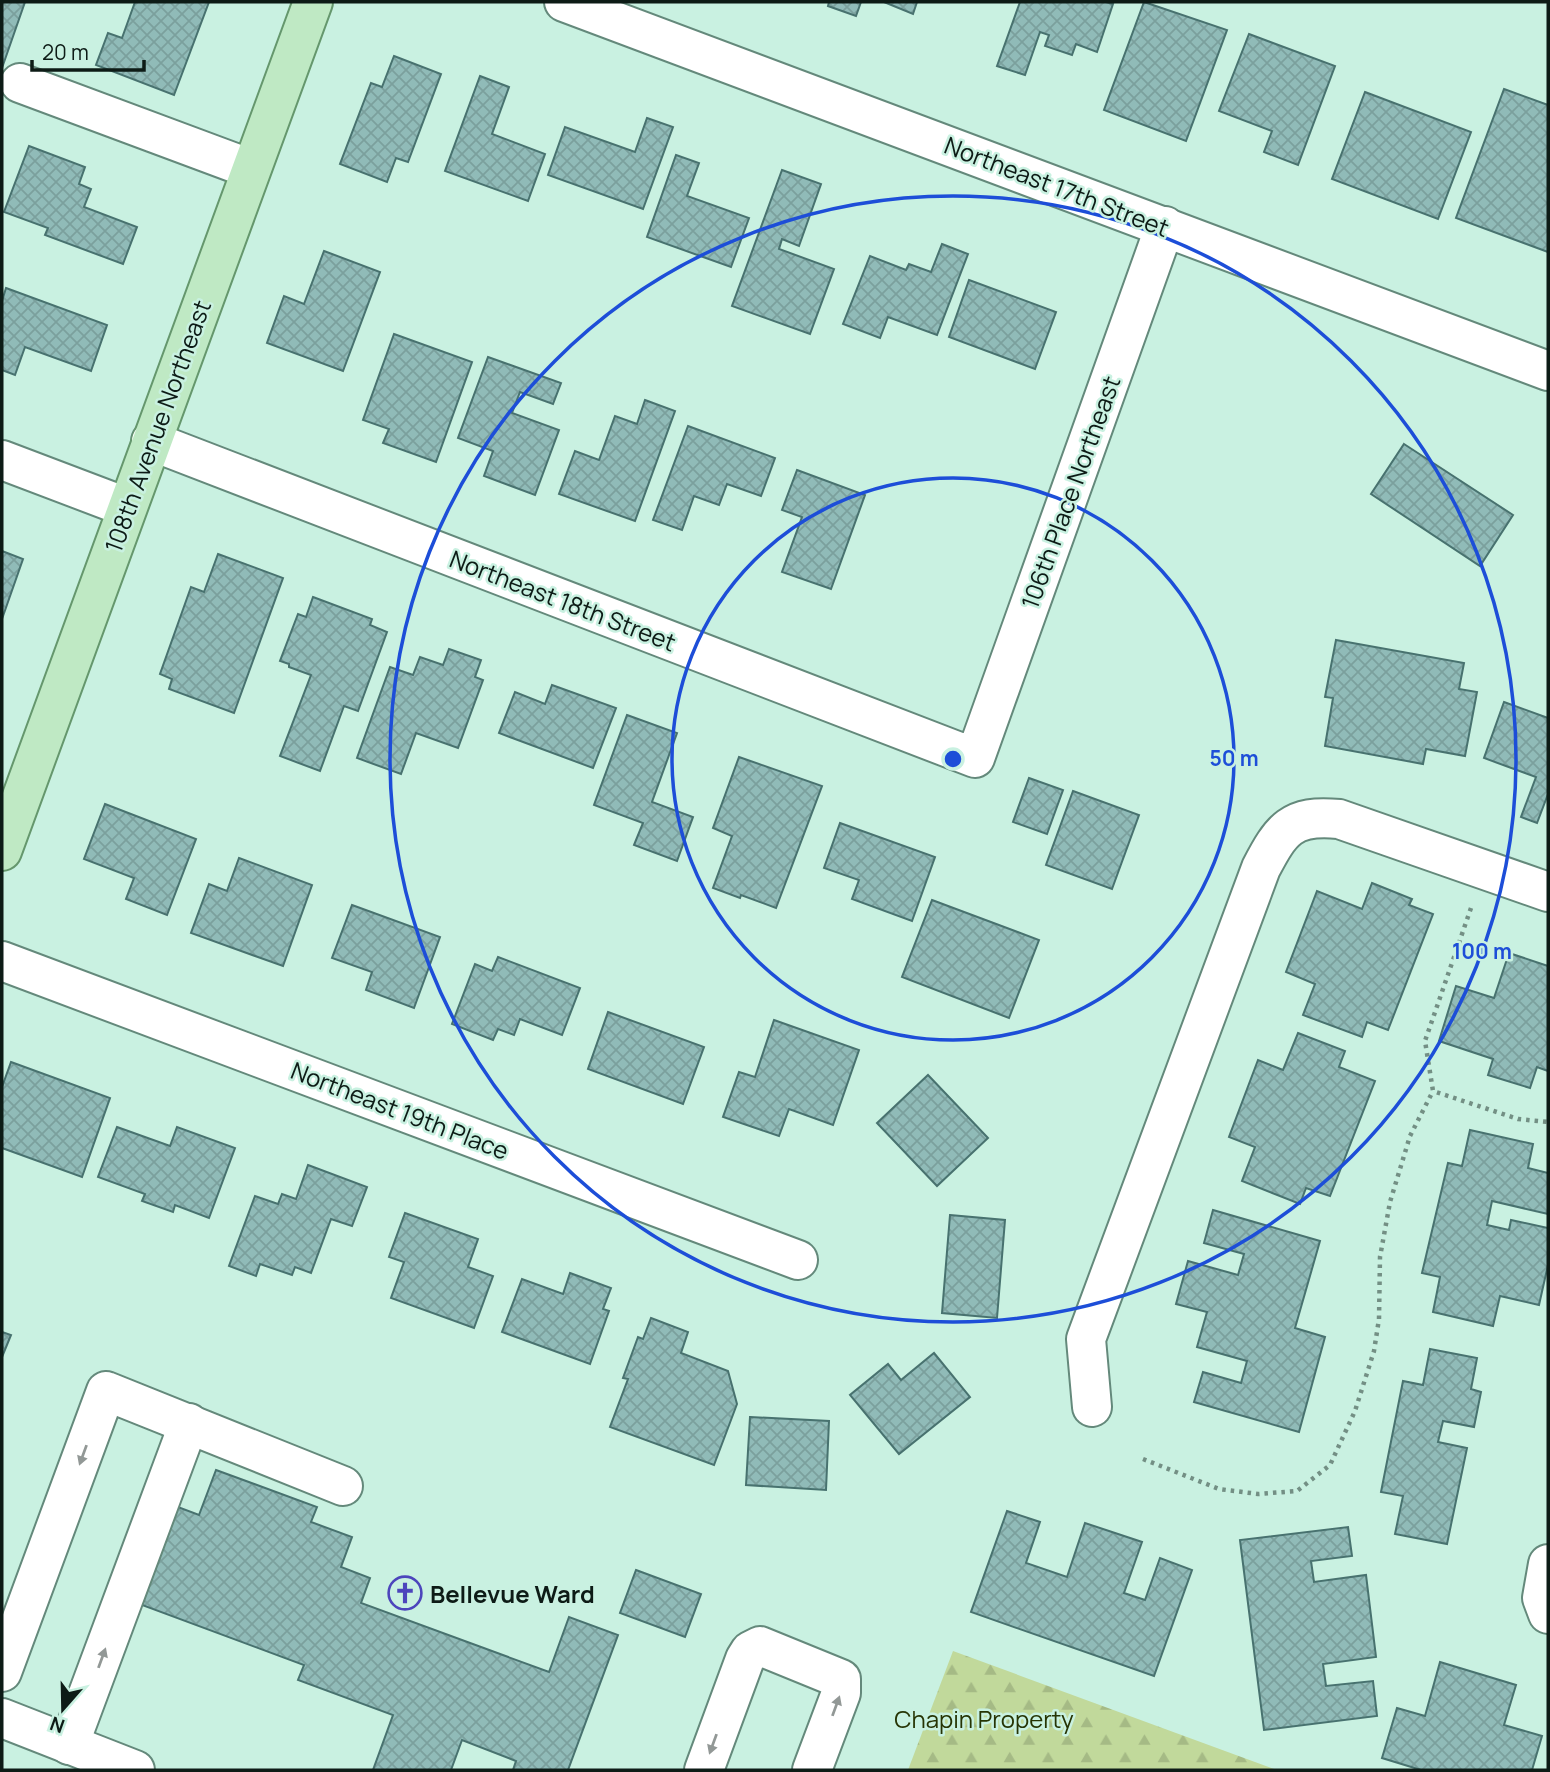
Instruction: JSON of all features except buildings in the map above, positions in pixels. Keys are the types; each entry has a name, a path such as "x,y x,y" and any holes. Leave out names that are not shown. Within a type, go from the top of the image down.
{"main road":[{"name":"108th Avenue Northeast","path":"2,851 313,2"}],"street":[{"name":"Northeast 17th Street","path":"564,2 1548,371"},
{"path":"20,83 251,169"},
{"name":"106th Place Northeast","path":"975,758 1165,226"},
{"name":"Northeast 18th Street","path":"151,441 975,758"},
{"path":"2,460 127,507"},
{"path":"1092,1407 1086,1339 1261,868 1278,835 1298,822 1320,817 1339,819 1548,892"},
{"name":"Northeast 19th Place","path":"2,961 798,1260"},
{"path":"2,1672 106,1391 343,1486"},
{"path":"69,1745 189,1423"},
{"path":"1548,1564 1542,1598 1548,1615"},
{"path":"704,1770 745,1659 750,1651 760,1646 841,1679 841,1693 812,1770"},
{"path":"2,1718 135,1770"}],"path":[{"path":"1143,1459 1219,1489 1258,1494 1297,1491 1330,1465 1356,1411 1374,1351 1379,1319 1381,1257 1390,1202 1410,1136 1433,1091 1425,1041 1471,908"},
{"path":"1433,1091 1518,1119 1548,1122"}],"green space":[{"name":"Chapin Property","path":"953,1651 1277,1770 908,1770"}],"place":[{"name":"Bellevue Ward","path":"405,1593"}]}
